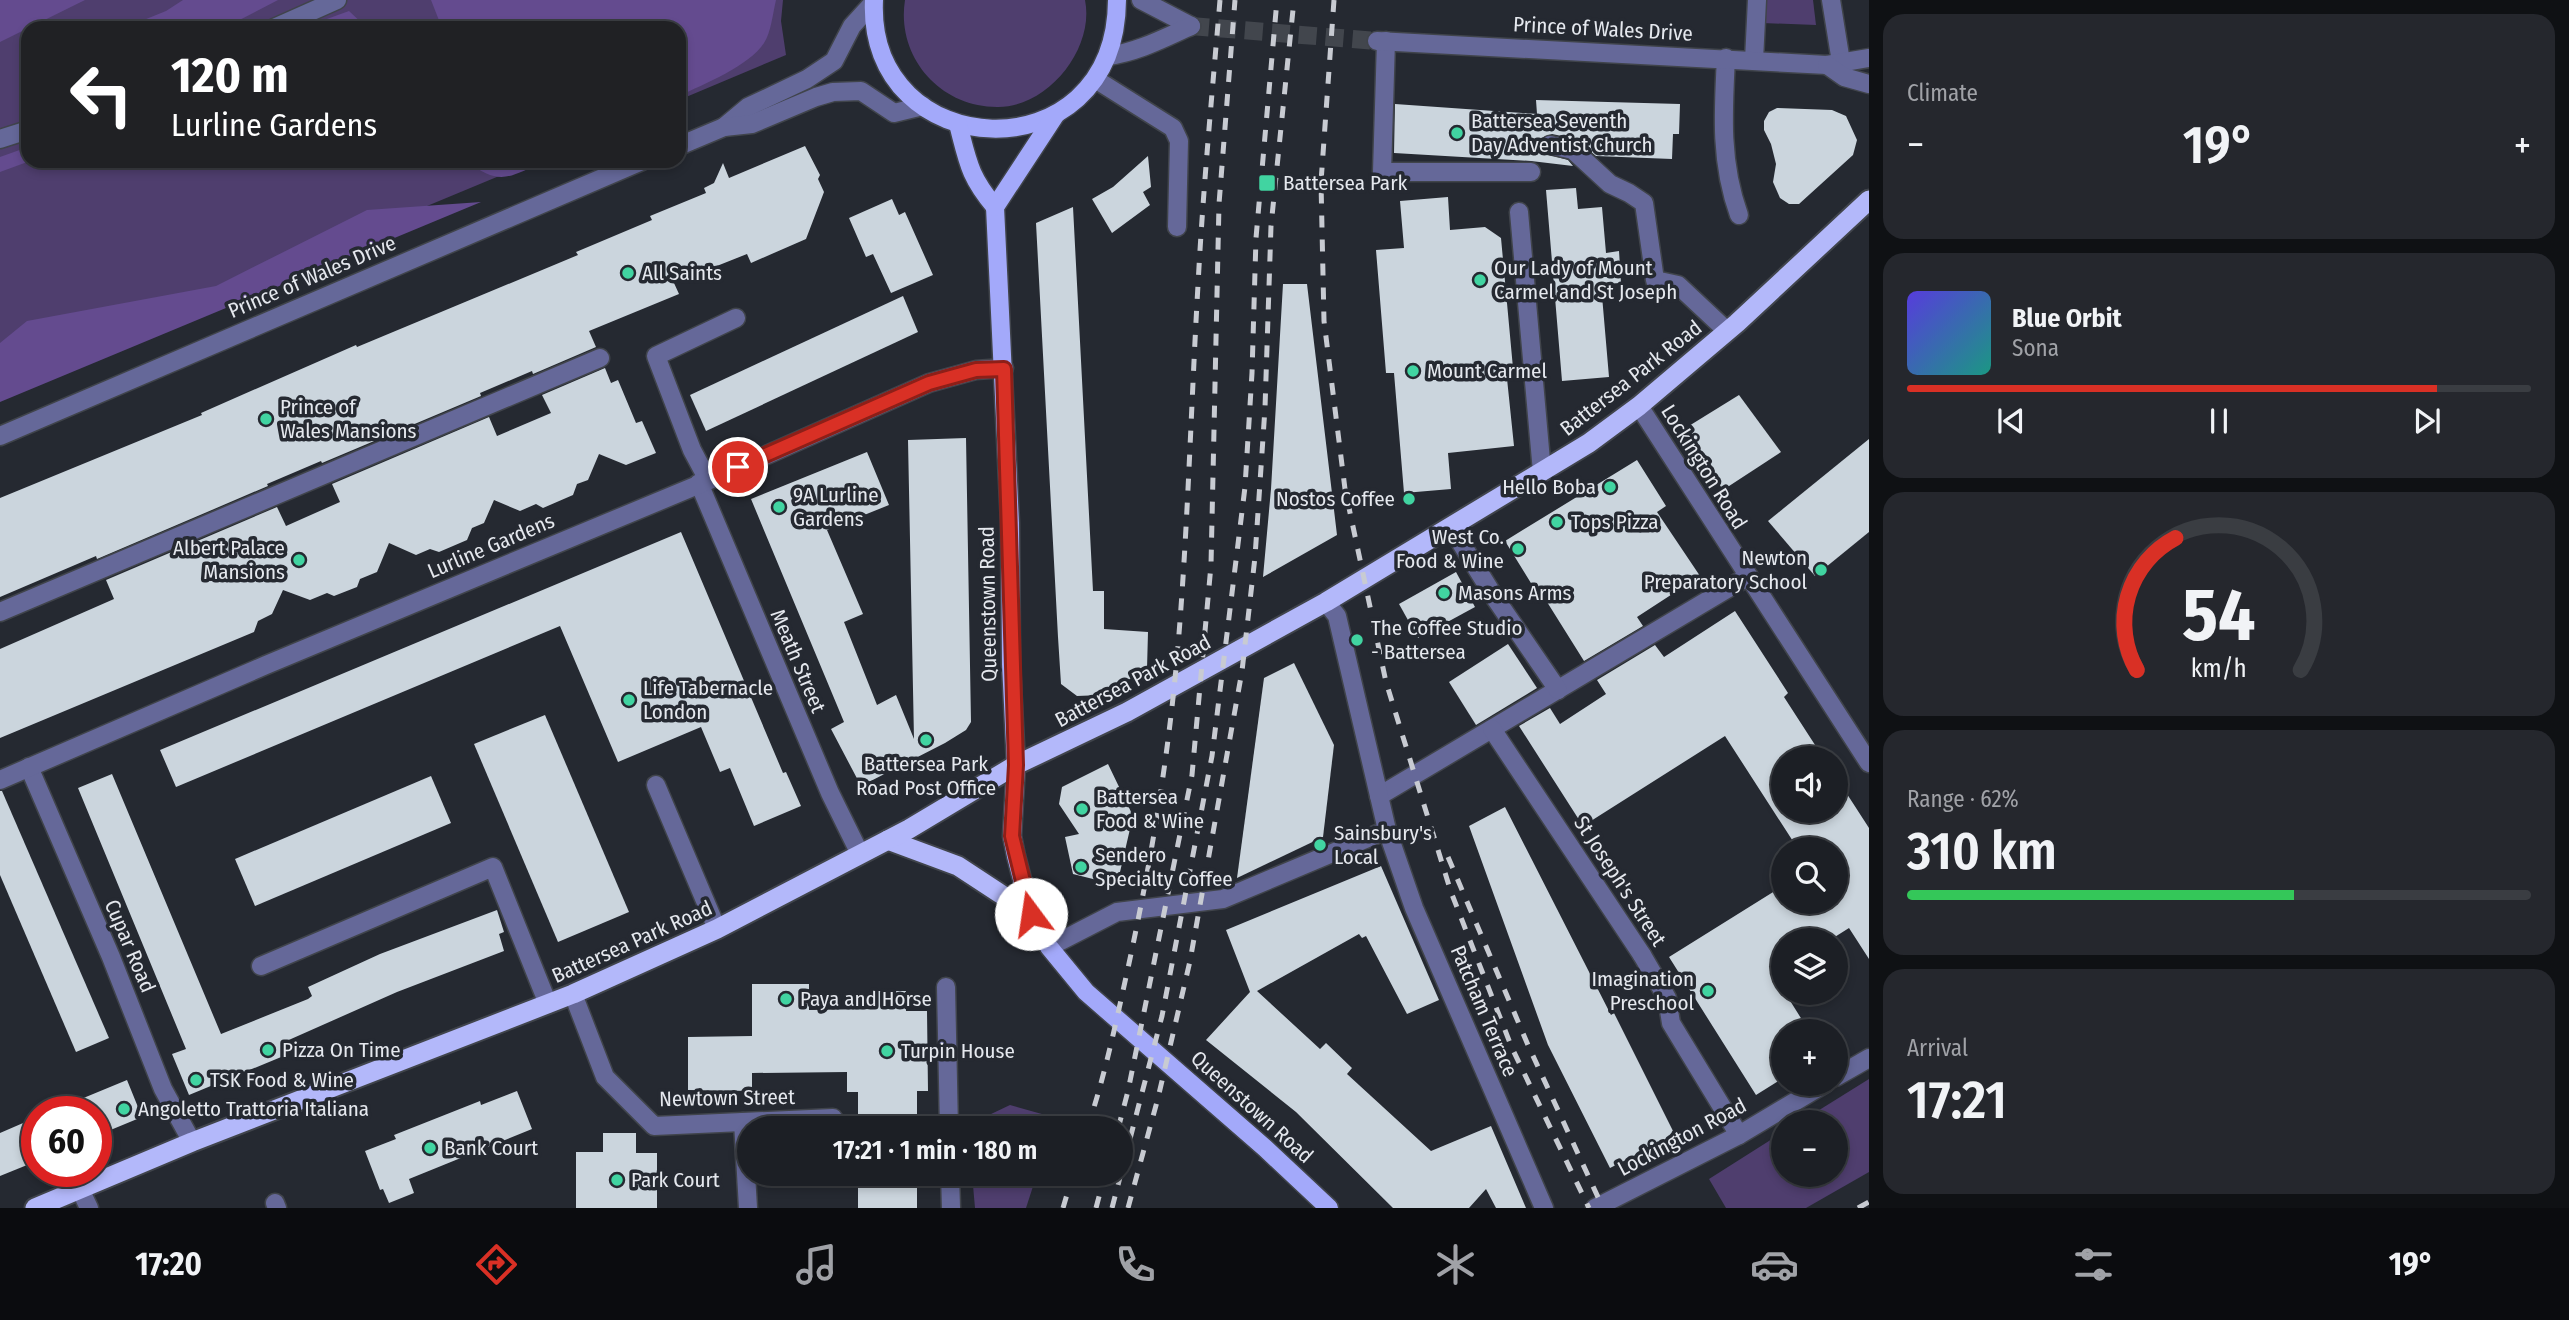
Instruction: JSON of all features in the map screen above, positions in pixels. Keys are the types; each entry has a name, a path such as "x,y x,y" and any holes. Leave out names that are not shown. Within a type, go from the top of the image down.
{"highway":[{"name":"Battersea Park Road","path":"35,1208 192,1142 573,994 718,929 951,806 1016,765 1127,712 1326,602 1590,443 1639,406 1866,209"},
{"path":"888,840 958,866 1031,914"}],"main road":[{"path":"873,1 878,42 885,61 908,93 923,106 958,124 977,129 1018,128 1056,114 1077,98 1095,79 1108,56 1114,38 1117,0"},
{"path":"958,124 971,173 995,207 1056,114"},
{"name":"Queenstown Road","path":"995,207 1004,369 1016,765 1012,836 1031,914 1049,947 1086,992 1265,1148 1329,1208"}],"street":[{"path":"290,21 337,0"},
{"path":"1108,56 1124,54 1156,43 1191,26 1142,0"},
{"path":"1754,60 1757,0"},
{"path":"1832,0 1834,64"},
{"path":"724,127 748,107 807,79 834,61 852,26 873,1"},
{"name":"Prince of Wales Drive","path":"1531,172 1382,172 1382,41 1834,64 1869,58"},
{"path":"1726,58 1724,153 1729,187 1739,215"},
{"name":"Prince of Wales Drive","path":"1834,64 1844,77 1869,83"},
{"path":"1095,79 1173,128 1179,141 1177,227"},
{"path":"686,143 724,127 752,124 816,97 848,90 860,91 894,113 923,106"},
{"path":"0,139 21,132"},
{"path":"1550,145 1573,150 1610,184 1644,203 1655,280 1678,285 1727,331"},
{"name":"Prince of Wales Drive","path":"0,436 626,168"},
{"path":"1519,212 1542,472"},
{"name":"Meath Street","path":"736,318 656,356 830,793 860,854"},
{"path":"0,612 600,358"},
{"name":"Lurline Gardens","path":"0,780 266,665 704,482 929,383 976,370 1004,369"},
{"name":"Lockington Road","path":"1639,406 1869,763"},
{"path":"1451,527 1495,598 1558,690"},
{"path":"1379,796 1747,577"},
{"name":"Patcham Terrace","path":"1326,602 1337,616 1387,830 1414,908 1544,1208"},
{"name":"St Joseph's Street","path":"1492,729 1642,955 1667,998 1671,1023 1739,1135"},
{"name":"Cupar Road","path":"29,767 111,957 163,1089 192,1142"},
{"path":"656,785 718,929"},
{"path":"1049,947 1117,912 1223,899 1387,830"},
{"path":"261,966 493,867 548,1004"},
{"path":"946,987 949,1116"},
{"name":"Newtown Street","path":"573,994 605,1077 654,1126 737,1122"},
{"path":"1848,1070 1869,1058"},
{"name":"Lockington Road","path":"1595,1208 1739,1135 1804,1096"},
{"path":"747,1186 748,1208"},
{"path":"950,1186 951,1208"},
{"path":"80,1189 89,1208"}],"shaded area":[{"path":"0,0 783,0 781,21 786,55 686,97 686,21 21,21 21,168 518,168 338,243 0,391"},
{"path":"0,0 85,0 42,21 21,21 21,32 0,42"},
{"path":"183,0 278,0 238,21 141,21 166,11"},
{"path":"431,0 776,0 768,34 757,51 725,74 686,93 686,21 439,21"},
{"path":"905,0 1085,0 1086,19 1075,56 1049,87 1016,105 976,105 940,88 915,58 907,40"},
{"path":"1763,0 1813,0 1816,25 1762,23"},
{"path":"349,11 360,21 321,21"},
{"path":"21,150 21,164 0,172 0,157"},
{"path":"529,168 505,177 497,177 478,169"},
{"path":"481,202 0,402 0,343 27,321 216,286 367,210"},
{"path":"1869,1079 1869,1172 1848,1184 1848,1110 1819,1110 1842,1096 1848,1096 1848,1092"},
{"path":"1010,1105 1049,1116 987,1116"},
{"path":"1771,1140 1771,1187 1843,1187 1806,1208 1726,1208 1709,1179"},
{"path":"973,1186 1033,1186 1026,1208 975,1208"}],"building":[{"path":"1536,100 1680,104 1679,134 1673,134 1672,159 1596,156 1576,139 1552,134 1541,138 1539,148 1542,153 1568,160 1573,166 1394,153 1395,104 1537,114"},
{"path":"1777,108 1832,110 1846,116 1857,140 1853,155 1799,204 1789,204 1780,198 1773,182 1776,164 1764,130 1764,121 1769,112"},
{"path":"805,146 820,175 818,179 824,192 806,239 751,263 747,254 674,283 679,294 589,331 596,347 533,374 532,371 480,393 481,396 322,463 321,461 97,559 96,556 0,597 0,498 202,415 201,413 356,345 357,347 578,255 576,252 652,220 650,216 706,193 704,188 714,183 723,163 729,178"},
{"path":"1148,156 1151,187 1143,192 1150,205 1112,233 1092,199 1113,187"},
{"path":"1576,188 1578,209 1602,207 1606,253 1619,251 1621,283 1601,284 1609,377 1562,381 1546,190"},
{"path":"1448,197 1450,230 1485,227 1501,238 1513,368 1506,369 1514,446 1448,453 1451,489 1404,493 1394,373 1386,373 1376,250 1404,248 1400,201"},
{"path":"892,199 899,215 905,212 933,275 891,293 873,254 866,257 849,218"},
{"path":"1073,207 1093,591 1104,591 1104,629 1148,632 1147,669 1102,695 1077,696 1061,684 1036,223"},
{"path":"1283,284 1307,284 1337,535 1263,577 1271,489"},
{"path":"903,296 918,332 706,431 690,395"},
{"name":"Albert Palace Mansions","path":"605,368 611,383 618,380 636,423 642,421 656,453 626,465 599,454 588,480 577,484 573,495 543,508 536,504 520,511 494,500 484,523 472,528 467,540 439,552 430,549 416,555 389,543 377,572 360,579 357,587 334,596 327,593 310,600 283,590 272,614 258,621 254,632 0,738 0,649 114,599 106,580 277,507 286,526 340,502 332,484 489,417 497,436 551,413 542,395"},
{"path":"1739,395 1781,452 1723,490 1684,429"},
{"path":"966,438 971,722 966,730 945,743 861,786 831,729 844,722 751,499 867,452 889,505 827,530 863,614 844,622 877,705 896,695 914,739 908,440"},
{"path":"1869,439 1869,532 1815,576 1768,521"},
{"path":"1637,460 1666,506 1657,512 1700,576 1637,617 1643,626 1584,661 1505,541"},
{"path":"681,532 783,773 786,772 801,806 754,826 730,768 720,772 701,727 618,762 560,626 176,787 160,750"},
{"path":"1456,572 1475,607 1418,638 1399,604"},
{"path":"1735,611 1788,693 1784,697 1816,746 1771,746 1771,807 1725,736 1583,826 1519,726 1550,708 1560,724 1606,694 1597,680 1655,645 1664,657"},
{"path":"1508,644 1537,688 1476,725 1449,682"},
{"path":"1294,663 1334,745 1323,837 1237,878 1264,678"},
{"path":"545,715 629,912 558,942 474,744"},
{"path":"1108,764 1133,816 1117,885 1073,874 1065,837 1079,834 1059,804 1062,787"},
{"path":"112,774 221,1034 308,999 312,996 308,987 380,954 497,910 504,932 499,934 504,951 397,992 282,1043 286,1055 189,1095 172,1054 186,1049 78,788"},
{"path":"431,776 451,823 255,906 235,859"},
{"path":"0,791 109,1038 76,1052 0,875"},
{"path":"1848,796 1869,828 1869,959 1849,928 1771,928 1771,1005 1793,1005 1802,1019 1771,1019 1771,1086 1756,1095 1669,957 1771,893 1771,914 1848,914 1848,837 1790,837 1781,823 1848,823"},
{"path":"1505,807 1675,1135 1610,1168 1548,1045 1469,826"},
{"path":"1381,866 1439,1000 1407,1014 1366,936 1362,938 1359,934 1257,991 1320,1049 1326,1043 1352,1068 1347,1074 1431,1151 1491,1126 1526,1208 1496,1208 1486,1189 1469,1208 1393,1208 1296,1112 1206,1040 1250,992 1226,930"},
{"path":"752,984 809,984 809,1010 874,1009 874,991 906,991 906,1011 927,1011 928,1091 917,1091 917,1116 858,1116 858,1092 847,1092 847,1072 752,1073 752,1091 688,1090 688,1037 752,1036"},
{"path":"127,1080 142,1117 112,1129 112,1096 88,1096"},
{"name":"Bank Court","path":"517,1091 532,1129 409,1179 414,1193 389,1203 383,1189 380,1190 365,1151 396,1139 394,1135 480,1101 481,1105"},
{"path":"21,1124 21,1167 0,1176 0,1133"},
{"name":"Park Court","path":"603,1133 636,1133 636,1153 657,1153 657,1208 576,1208 576,1152 603,1152"},
{"path":"858,1186 917,1186 917,1208 858,1208"}],"tunnel":[{"path":"1191,26 1377,41"}],"railway":[{"path":"1091,1116 1110,1049 1136,928 1152,848 1170,727 1187,511 1200,249 1220,0"},
{"path":"1121,1116 1192,775 1211,565 1219,204 1235,0"},
{"path":"1112,1208 1162,1016 1212,756 1245,487 1256,238 1277,0"},
{"path":"1128,1208 1158,1098 1190,961 1242,671 1255,557 1265,408 1271,226 1294,0"},
{"path":"1334,0 1321,182 1324,321 1345,489 1386,682 1451,892 1512,1048 1589,1208"},
{"path":"1448,857 1528,1045 1603,1208"},
{"path":"1063,1208 1069,1186"},
{"path":"1096,1208 1102,1186"},
{"path":"1858,1208 1869,1202"}],"place":[{"name":"Battersea Seventh Day Adventist Church","path":"1457,133"},
{"name":"Battersea Park","path":"1267,183"},
{"name":"All Saints","path":"628,273"},
{"name":"Our Lady of Mount Carmel and St Joseph","path":"1480,280"},
{"name":"Mount Carmel","path":"1413,371"},
{"name":"Prince of Wales Mansions","path":"266,419"},
{"name":"Hello Boba","path":"1610,487"},
{"name":"Nostos Coffee","path":"1409,499"},
{"name":"9A Lurline Gardens","path":"779,507"},
{"name":"Tops Pizza","path":"1557,522"},
{"name":"West Co. Food & Wine","path":"1518,549"},
{"name":"Albert Palace Mansions","path":"299,560"},
{"name":"Newton Preparatory School","path":"1821,570"},
{"name":"Masons Arms","path":"1444,593"},
{"name":"The Coffee Studio - Battersea","path":"1357,640"},
{"name":"Life Tabernacle London","path":"629,700"},
{"name":"Battersea Park Road Post Office","path":"926,740"},
{"name":"Battersea Food & Wine","path":"1082,809"},
{"name":"Sainsbury's Local","path":"1320,845"},
{"name":"Sendero Specialty Coffee","path":"1081,867"},
{"name":"Imagination Preschool","path":"1708,991"},
{"name":"Paya and Horse","path":"786,999"},
{"name":"Pizza On Time","path":"268,1050"},
{"name":"Turpin House","path":"887,1051"},
{"name":"TSK Food & Wine","path":"196,1080"},
{"name":"Angoletto Trattoria Italiana","path":"124,1109"},
{"name":"Bank Court","path":"430,1148"},
{"name":"Park Court","path":"617,1180"}],"route":[{"path":"738,467 929,383 958,373 1004,369 1016,765 1012,836 1031,914"}]}
